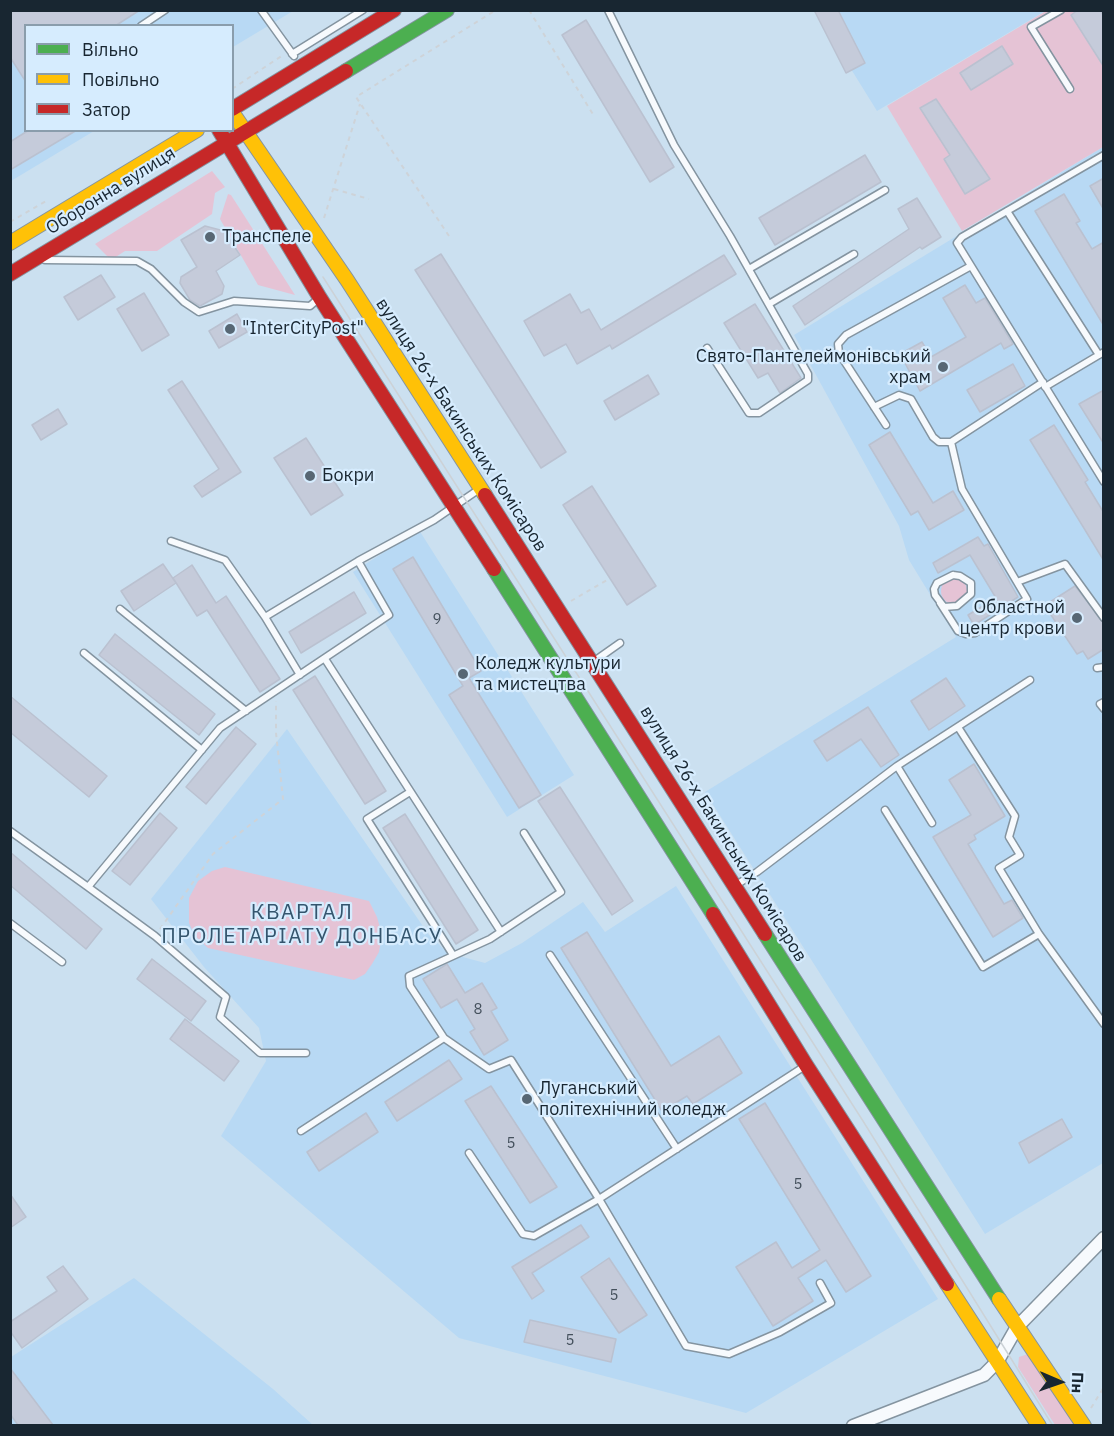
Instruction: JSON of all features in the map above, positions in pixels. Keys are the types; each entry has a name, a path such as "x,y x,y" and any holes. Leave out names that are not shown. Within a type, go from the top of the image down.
{"street":[{"path":"234,109 394,10"},
{"name":"Оборонна вулиця","path":"10,274 222,136 245,131 303,99 447,10"},
{"name":"вулиця 26-х Бакинських Комісаров","path":"234,113 329,292 455,506 662,831 806,1065 1039,1425"},
{"name":"Оборонна вулиця","path":"10,243 194,132"},
{"name":"вулиця 26-х Бакинських Комісаров","path":"222,136 329,292 481,488 1017,1327 1083,1424"},
{"path":"853,1425 978,1378 997,1362 1017,1327 1104,1238"}],"lane":[{"path":"144,24 165,10"},
{"path":"261,10 302,65"},
{"path":"292,54 363,10"},
{"path":"608,10 674,145 769,304 808,374 808,380 759,413 749,412 707,348"},
{"path":"1061,10 1031,27 1070,89"},
{"path":"1104,155 963,237 957,243 1104,482"},
{"path":"749,269 885,190"},
{"path":"874,407 899,395 911,399 933,437 939,441 951,442 1101,353 1007,211"},
{"path":"769,304 854,254"},
{"path":"33,260 137,261 151,269 184,302 200,312 234,301 329,292"},
{"path":"886,425 839,353 838,344 846,335 971,266"},
{"path":"940,603 948,608 968,599 973,588 971,583 960,576 953,575 937,583 935,595 940,603 958,631 975,633 1027,599 962,489 951,442"},
{"path":"265,617 358,561 434,520 481,488"},
{"path":"171,542 225,560 265,617 300,675"},
{"path":"88,887 220,728 389,615 358,561"},
{"path":"1017,582 1065,564 1104,618"},
{"path":"120,609 246,711"},
{"path":"593,662 620,643"},
{"path":"84,653 202,750"},
{"path":"325,659 501,932"},
{"path":"735,885 757,872 897,766 1030,680"},
{"path":"1104,702 1100,704 1104,709"},
{"path":"958,727 1015,816 1009,837 1020,855 999,868 1039,934 1104,1024"},
{"path":"897,766 932,823"},
{"path":"410,792 367,819 453,955"},
{"path":"885,810 983,967 1039,934"},
{"path":"10,831 155,936 226,997 220,1017 260,1053 306,1053"},
{"path":"524,833 561,892 501,932 409,976 410,986 444,1038 489,1069 511,1060 599,1199 686,1346 729,1354 780,1332 831,1303 820,1283"},
{"path":"10,923 62,962"},
{"path":"550,955 677,1149"},
{"path":"302,1131 444,1038"},
{"path":"469,1153 523,1234 534,1236 599,1199 806,1065"}],"path":[{"path":"448,236 356,97 495,10"},
{"path":"529,10 594,116"},
{"path":"324,220 360,104"},
{"path":"334,189 369,199"},
{"path":"558,609 609,579"},
{"path":"155,936 213,854 283,799 276,733 276,691"},
{"path":"1083,1424 1104,1387"}],"shaded area":[{"path":"11,11 293,11 234,46 234,24 24,24 24,132 92,132 11,181"},
{"path":"815,11 1045,11 877,111"},
{"path":"1046,11 1103,11 1103,147 962,231 887,106"},
{"path":"1103,147 1103,724 1098,716 1104,727 1103,1163 985,1234 705,792 956,637 909,560 899,526 794,335"},
{"path":"212,171 225,187 215,193 212,214 157,251 125,251 111,260 95,244"},
{"path":"228,194 231,195 295,295 258,285 220,219"},
{"name":"Коледж культури та мистецтва","path":"419,530 574,775 507,817 353,572"},
{"path":"954,578 963,582 967,591 963,600 954,604 945,600 941,591 945,582"},
{"name":"Луганський політехнічний коледж","path":"287,729 429,935 448,953 485,963 522,943 583,902 605,932 676,886 938,1299 746,1413 459,1338 221,1136 266,1061 259,1028 204,967 151,899"},
{"path":"225,867 369,901 382,935 379,952 365,974 354,980 208,948 195,936 189,923 189,898 198,881 212,871"},
{"path":"134,1278 273,1389 313,1425 11,1426 11,1357"},
{"path":"1028,1354 1078,1425 1055,1425 1018,1367 1019,1357"}],"building":[{"path":"10,10 140,10 118,24 24,24 24,79 10,57"},
{"path":"814,10 838,10 865,63 846,73"},
{"path":"1078,10 1100,10 1104,16 1104,67 1071,15"},
{"path":"586,20 674,167 650,182 562,35"},
{"path":"1002,46 1013,64 971,90 960,73"},
{"path":"936,99 990,179 965,194 944,159 950,155 920,108"},
{"path":"26,132 74,132 10,170 10,142"},
{"path":"865,155 881,182 775,245 759,218"},
{"path":"1104,178 1104,210 1090,186"},
{"path":"1064,194 1080,221 1076,223 1092,249 1104,242 1104,326 1035,211"},
{"path":"917,198 941,237 922,249 920,247 805,325 793,306 909,229 898,209"},
{"path":"205,226 224,231 240,255 216,271 224,286 222,294 200,306 190,300 180,283 181,277 197,267 181,240"},
{"path":"441,254 566,452 541,468 415,270"},
{"path":"724,255 736,274 612,349 610,345 577,364 566,344 544,356 524,321 570,294 581,313 589,309 601,330"},
{"path":"101,275 115,297 78,320 64,297"},
{"path":"965,285 976,303 985,298 1013,344 1004,349 1001,343 920,391 900,354 922,342 931,357 966,337 943,298"},
{"path":"144,293 169,335 142,351 117,309"},
{"path":"755,304 801,378 780,393 768,373 758,378 724,323"},
{"path":"237,314 247,332 219,348 209,331"},
{"path":"1013,364 1025,386 980,412 967,390"},
{"path":"648,375 659,394 615,420 604,401"},
{"path":"182,381 241,472 202,497 194,486 219,469 168,390"},
{"path":"1104,390 1104,444 1079,404"},
{"path":"58,409 67,424 41,440 32,425"},
{"path":"1054,425 1088,480 1085,482 1104,513 1104,561 1030,440"},
{"path":"890,432 933,503 953,491 964,510 929,530 918,511 911,515 869,445"},
{"path":"306,438 343,495 311,515 274,458"},
{"path":"592,486 656,586 627,605 563,505"},
{"path":"978,537 984,546 988,544 1018,597 974,625 968,615 996,598 970,555 938,573 933,563"},
{"path":"413,557 481,671 469,678 541,795 519,808 449,695 463,686 393,569"},
{"path":"163,564 176,583 134,611 121,591"},
{"path":"192,565 216,603 226,596 280,679 260,692 207,610 197,616 173,578"},
{"name":"Областной центр крови","path":"1075,586 1104,623 1104,649 1088,659 1083,651 1077,654 1051,615 1056,611 1050,602"},
{"path":"354,592 366,613 301,653 289,632"},
{"path":"115,634 215,714 199,735 99,655"},
{"path":"315,676 386,791 365,804 293,690"},
{"path":"946,678 965,706 929,730 911,701"},
{"path":"10,696 107,776 89,797 10,732"},
{"path":"868,707 899,755 881,767 861,739 827,761 814,741"},
{"path":"236,727 256,744 206,804 186,787"},
{"path":"974,764 1005,816 974,835 976,839 968,844 1004,904 1012,900 1023,918 993,937 933,837 971,815 949,780"},
{"path":"560,787 633,901 612,915 538,801"},
{"path":"160,813 177,828 130,885 112,871"},
{"path":"405,814 478,930 456,944 383,828"},
{"path":"10,852 102,929 86,949 10,885"},
{"path":"587,932 671,1066 719,1036 742,1073 693,1104 687,1096 662,1111 561,948"},
{"path":"152,959 206,1001 191,1021 137,979"},
{"path":"447,964 465,993 482,983 497,1008 491,1011 508,1040 484,1055 470,1032 475,1029 457,999 441,1008 423,979"},
{"path":"185,1019 239,1061 224,1081 170,1039"},
{"path":"449,1060 462,1079 397,1121 385,1102"},
{"path":"491,1086 557,1187 530,1203 465,1101"},
{"path":"765,1103 871,1276 846,1292 826,1260 798,1278 813,1301 773,1326 736,1267 776,1242 792,1268 820,1250 739,1119"},
{"path":"366,1113 378,1132 319,1171 307,1152"},
{"path":"1062,1119 1072,1137 1029,1163 1019,1143"},
{"path":"10,1194 26,1217 10,1228"},
{"path":"581,1225 589,1237 532,1273 544,1291 532,1299 512,1267"},
{"path":"609,1258 647,1315 619,1333 581,1277"},
{"path":"63,1266 88,1299 22,1348 10,1331 10,1322 57,1291 47,1277"},
{"path":"530,1320 616,1339 611,1362 524,1342"},
{"path":"10,1368 53,1425 18,1425 10,1414"}],"tram line":[{"path":"323,277 863,1121 1053,1426"}],"traffic: fast":[{"path":"346,71 447,10"},
{"path":"494,569 713,914"},
{"path":"765,934 999,1299"}],"traffic: slow":[{"path":"234,115 347,280 485,495"},
{"path":"10,243 194,132"},
{"path":"947,1284 1039,1426"},
{"path":"999,1299 1084,1426"}],"traffic: jam":[{"path":"234,108 394,10"},
{"path":"10,274 346,71"},
{"path":"220,132 320,298 494,569"},
{"path":"485,495 765,934"},
{"path":"713,914 806,1065 947,1284"}],"place":[{"name":"Транспеле","path":"210,237"},
{"name":"\"InterCityPost\"","path":"230,329"},
{"name":"Свято-Пантелеймонівський храм","path":"943,367"},
{"name":"Бокри","path":"310,476"},
{"name":"Областной центр крови","path":"1077,618"},
{"name":"Коледж культури та мистецтва","path":"463,674"},
{"name":"Луганський політехнічний коледж","path":"527,1099"}],"district":[{"name":"КВАРТАЛ ПРОЛЕТАРІАТУ ДОНБАСУ","path":"302,925"}]}
